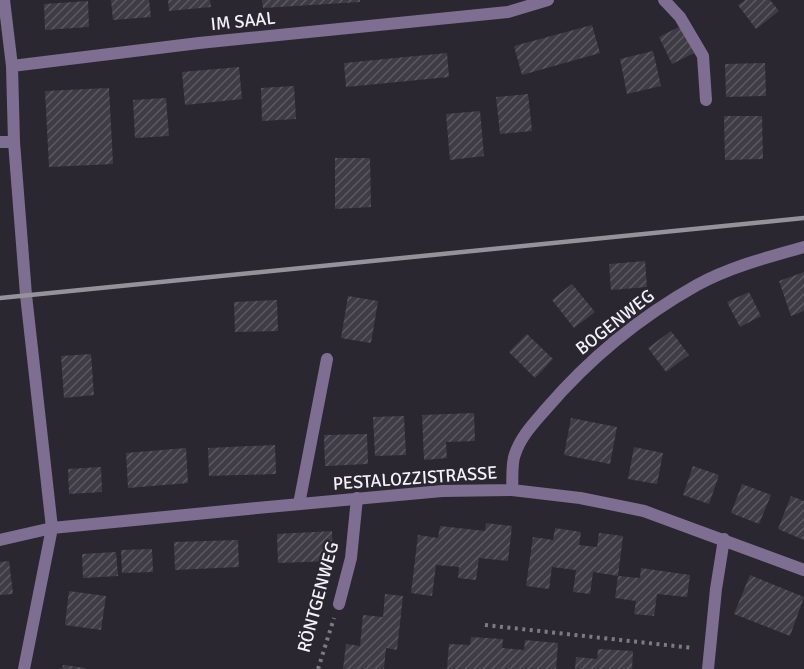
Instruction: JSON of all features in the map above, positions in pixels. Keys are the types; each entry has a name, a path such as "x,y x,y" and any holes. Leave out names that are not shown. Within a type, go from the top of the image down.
{"street":[{"path":"4,0 12,66 14,142 26,295 52,528 24,669"},
{"name":"IM SAAL","path":"12,66 199,43 508,12 548,0"},
{"path":"664,0 680,16 703,56 706,100"},
{"path":"0,142 14,142"},
{"name":"BOGENWEG","path":"512,490 514,456 523,435 565,387 607,348 652,313 698,284 750,262 804,247"},
{"path":"299,504 327,359"},
{"name":"PESTALOZZISTRASSE","path":"0,540 52,528 357,498 441,491 512,490 580,498 644,511 804,570"},
{"name":"RÖNTGENWEG","path":"339,604 351,558 357,498"},
{"path":"708,669 716,589 724,539"}],"path":[{"name":"RÖNTGENWEG","path":"318,669 339,604"},
{"path":"485,625 710,650"}],"building":[{"path":"111,0 149,0 151,17 113,20"},
{"path":"168,0 210,0 211,7 169,11"},
{"path":"262,0 360,0 360,2 263,8"},
{"path":"745,0 770,0 779,11 756,29 738,5"},
{"path":"88,1 89,27 45,30 44,4"},
{"path":"592,25 600,53 522,75 514,46"},
{"path":"681,26 694,53 672,64 659,37"},
{"path":"653,51 661,86 627,94 620,59"},
{"path":"447,53 449,77 346,87 344,63"},
{"path":"765,63 766,96 726,97 725,64"},
{"path":"239,67 242,99 185,105 182,72"},
{"path":"294,86 296,119 262,121 261,88"},
{"path":"109,88 113,164 49,167 45,91"},
{"path":"528,94 532,131 500,134 496,97"},
{"path":"166,98 169,136 135,138 133,100"},
{"path":"480,111 484,156 450,160 446,114"},
{"path":"724,116 762,116 763,159 725,160"},
{"path":"335,158 370,158 371,207 335,209"},
{"path":"645,261 647,287 611,290 609,264"},
{"path":"804,272 804,311 791,316 779,281"},
{"path":"572,284 595,312 574,328 552,300"},
{"path":"749,292 761,316 740,327 727,302"},
{"path":"348,296 378,301 371,343 341,338"},
{"path":"277,300 278,331 235,332 234,302"},
{"path":"671,331 689,355 666,372 648,348"},
{"path":"527,334 553,359 535,378 509,352"},
{"path":"91,354 94,395 64,398 61,356"},
{"path":"474,413 475,441 446,442 447,458 424,460 422,415"},
{"path":"404,416 406,455 375,456 373,417"},
{"path":"571,418 617,427 610,464 564,455"},
{"path":"367,434 368,464 325,466 324,435"},
{"path":"275,445 276,474 209,476 208,448"},
{"path":"634,447 663,453 657,484 628,479"},
{"path":"186,448 188,483 128,488 126,453"},
{"path":"693,466 719,475 709,504 683,495"},
{"path":"101,467 102,492 69,494 68,469"},
{"path":"742,484 771,495 759,524 731,513"},
{"path":"791,496 804,501 804,540 778,529"},
{"path":"486,523 512,526 508,561 479,558 476,580 458,578 459,567 436,565 432,596 411,593 418,535 438,538 440,526 485,531"},
{"path":"555,528 581,532 579,545 597,547 599,533 623,536 618,576 593,572 590,594 573,592 576,570 552,567 549,589 526,586 533,537 553,540"},
{"path":"332,531 333,561 278,563 277,534"},
{"path":"238,540 239,567 175,570 174,542"},
{"path":"152,549 153,572 122,573 121,550"},
{"path":"116,552 118,576 83,578 82,554"},
{"path":"9,561 13,594 0,595 0,562"},
{"path":"641,568 690,575 687,597 657,594 654,616 634,614 636,601 615,598 618,576 640,578"},
{"path":"750,575 804,597 790,636 734,614"},
{"path":"69,591 106,596 101,630 65,625"},
{"path":"385,594 403,596 397,650 386,648 384,669 343,669 346,644 360,646 363,615 383,617"},
{"path":"471,637 503,639 502,648 524,650 525,640 558,643 556,669 447,669 449,644 470,645"},
{"path":"598,649 633,651 632,669 575,669 576,657 597,659"},
{"path":"63,665 86,668 86,669 62,669"}],"railway":[{"path":"0,298 804,218"}]}
